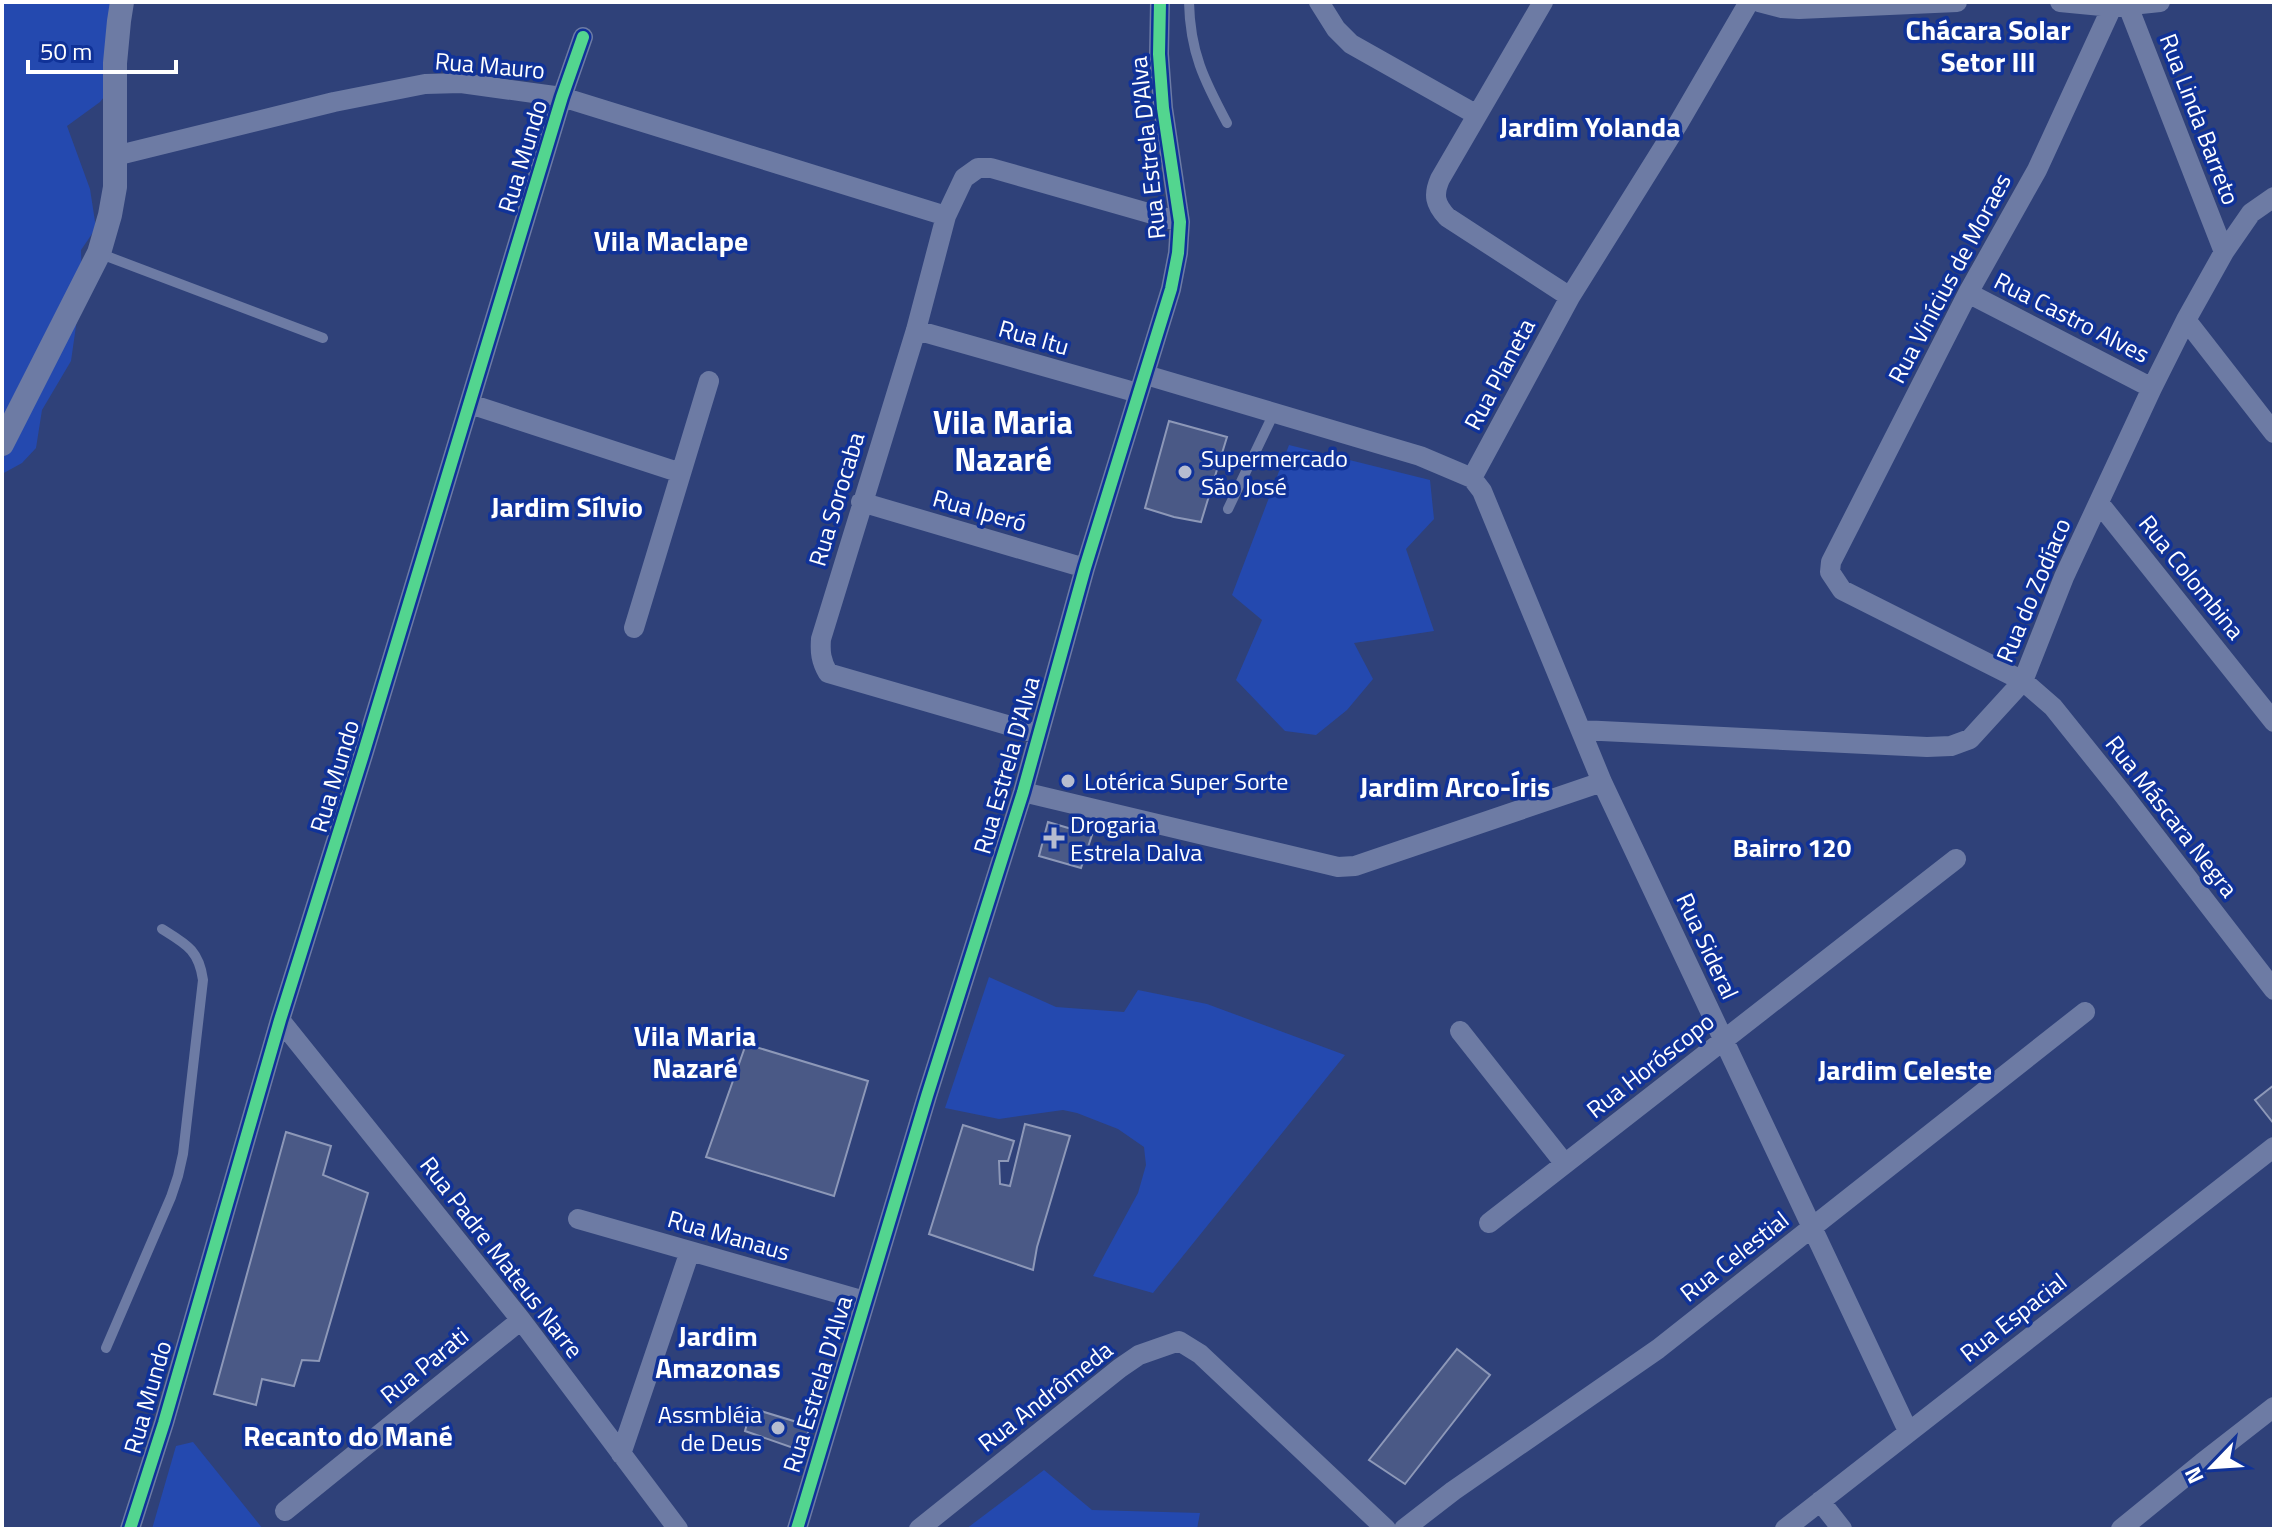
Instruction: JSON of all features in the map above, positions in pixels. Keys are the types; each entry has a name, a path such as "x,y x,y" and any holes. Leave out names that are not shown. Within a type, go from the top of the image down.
{"street":[{"path":"2,444 99,253 110,215 115,187 115,63 122,2"},
{"name":"Rua Estrela D'Alva","path":"797,1529 927,1096 1023,792 1085,568 1171,289 1180,222 1163,108 1159,54 1160,2"},
{"path":"1319,2 1336,29 1351,44 1477,115"},
{"path":"1543,2 1435,191 1436,201 1447,217 1570,297"},
{"name":"Rua Planeta","path":"1472,478 1570,297 1678,124 1749,2"},
{"path":"1759,2 1799,9 1957,2"},
{"path":"2060,2 2120,6 2160,2"},
{"name":"Rua Linda Barreto","path":"2120,6 2224,252"},
{"name":"Rua Vinícius de Moraes","path":"1830,572 1831,562 1968,293 2037,170 2120,6"},
{"name":"Rua Mundo","path":"130,1529 164,1423 280,1020 583,37"},
{"name":"Rua Mauro","path":"115,156 334,102 425,84 461,83 562,97 946,216"},
{"name":"Rua Sorocaba","path":"1038,734 828,673 820,652 821,639 916,330 946,216 964,178 978,168 991,168 1180,222"},
{"name":"Rua do Zodíaco","path":"1581,730 1927,747 1951,746 1970,739 2023,681 2064,577 2186,320 2224,252 2251,213 2274,197"},
{"name":"Rua Castro Alves","path":"1968,293 2152,388"},
{"path":"2186,320 2274,433"},
{"name":"Rua Itu","path":"916,330 1142,384"},
{"path":"634,628 709,381"},
{"path":"1142,384 1274,413 1420,456 1472,478"},
{"path":"470,404 681,473"},
{"name":"Rua Sideral","path":"1472,478 1482,491 1602,782 1908,1431"},
{"name":"Rua Iperó","path":"861,502 1085,568"},
{"name":"Rua Colombina","path":"2099,503 2274,722"},
{"name":"Rua Máscara Negra","path":"1830,572 1842,590 2023,681 2053,707 2274,990"},
{"path":"1023,792 1338,867 1355,866 1602,782"},
{"name":"Rua Horóscopo","path":"1489,1223 1956,859"},
{"name":"Rua Celestial","path":"1404,1529 1453,1491 1658,1349 2085,1012"},
{"name":"Rua Padre Mateus Narre","path":"280,1020 521,1320 678,1529"},
{"path":"1460,1031 1565,1164"},
{"name":"Rua Espacial","path":"1785,1529 2271,1153"},
{"name":"Rua Manaus","path":"578,1219 865,1301"},
{"path":"621,1454 690,1251"},
{"name":"Rua Parati","path":"285,1511 521,1320"},
{"name":"Rua Andrômeda","path":"919,1529 1120,1368 1139,1355 1179,1341 1200,1354 1386,1529"},
{"path":"2121,1529 2274,1407"},
{"path":"1820,1501 1842,1529"}],"lane":[{"path":"1189,2 1192,43 1198,65 1227,123"},
{"path":"99,253 323,338"},
{"path":"1228,509 1274,413"},
{"path":"106,1348 171,1197 183,1154 203,980 201,964 195,952 162,929"}],"shaded area":[{"path":"2,2 127,2 111,88 100,102 67,126 90,189 96,228 81,250 82,284 71,361 42,410 36,448 22,463 2,474"},
{"path":"1289,445 1430,480 1434,519 1406,549 1434,631 1354,643 1373,679 1347,710 1316,735 1285,731 1236,680 1262,620 1232,595"},
{"path":"989,977 1056,1007 1124,1012 1138,990 1207,1004 1345,1055 1153,1293 1093,1276 1138,1193 1146,1165 1144,1147 1118,1129 1063,1110 999,1119 945,1108"},
{"path":"193,1442 263,1529 152,1529 176,1446"},
{"path":"1044,1470 1092,1510 1200,1513 1197,1529 966,1529"}],"building":[{"name":"Supermercado São José","path":"1169,421 1227,437 1201,522 1145,508"},
{"path":"1048,822 1092,835 1081,868 1039,856"},
{"path":"746,1044 868,1081 834,1196 706,1157"},
{"path":"2274,1085 2274,1124 2255,1100"},
{"path":"1025,1124 1070,1136 1033,1270 929,1234 963,1125 1014,1141 1008,1161 999,1161 1000,1184 1010,1186"},
{"path":"286,1132 331,1146 323,1175 368,1193 319,1361 302,1360 294,1386 262,1379 256,1405 214,1394"},
{"path":"1457,1349 1490,1375 1405,1484 1369,1460"},
{"name":"Assmbléia de Deus","path":"751,1408 810,1426 802,1451 745,1431"}],"cycle path":[{"path":"797,1529 927,1096 1023,792 1085,568 1171,289 1180,222 1163,108 1159,54 1160,2"},
{"path":"130,1529 164,1423 280,1020 583,37"}],"place":[{"name":"Supermercado São José","path":"1185,472"},
{"name":"Lotérica Super Sorte","path":"1068,781"},
{"name":"Drogaria Estrela Dalva","path":"1054,838"},
{"name":"Assmbléia de Deus","path":"778,1428"}],"district":[{"name":"Chácara Solar Setor III","path":"1988,45"},
{"name":"Jardim Yolanda","path":"1590,126"},
{"name":"Vila Maclape","path":"671,240"},
{"name":"Vila Maria Nazaré","path":"1003,440"},
{"name":"Jardim Sílvio","path":"567,506"},
{"name":"Jardim Arco-Íris","path":"1455,786"},
{"name":"Bairro 120","path":"1792,847"},
{"name":"Vila Maria Nazaré","path":"695,1051"},
{"name":"Jardim Celeste","path":"1905,1069"},
{"name":"Jardim Amazonas","path":"718,1351"},
{"name":"Recanto do Mané","path":"348,1435"}]}
